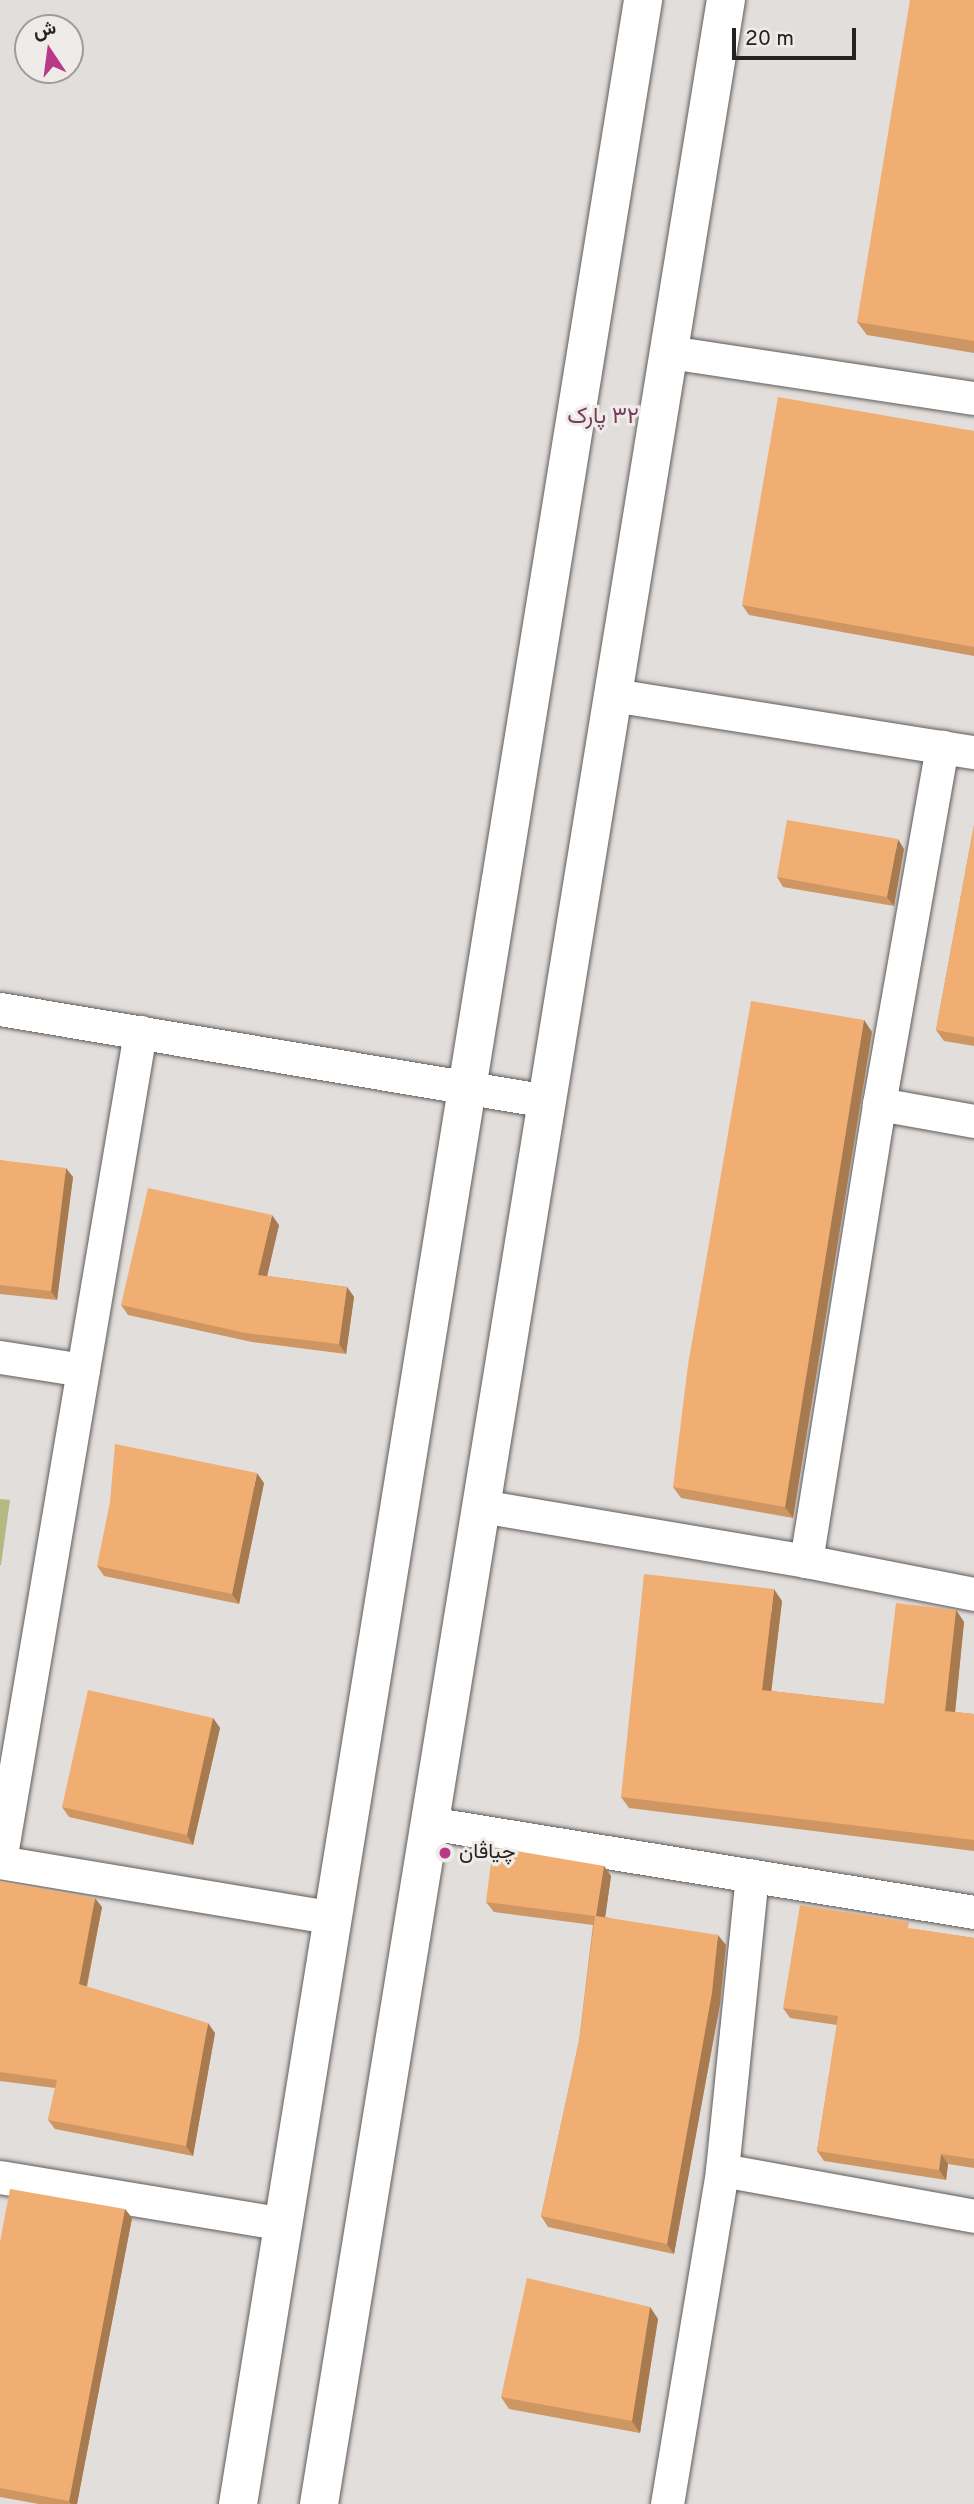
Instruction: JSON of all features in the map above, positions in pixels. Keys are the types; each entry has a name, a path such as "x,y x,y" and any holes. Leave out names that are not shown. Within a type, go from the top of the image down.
{"street":[{"path":"238,2504 643,0"},
{"path":"318,2504 726,0"},
{"path":"669,352 974,398"},
{"path":"613,695 974,752"},
{"path":"806,1561 879,1104 942,747"},
{"path":"0,1009 547,1101"},
{"path":"140,1032 0,1861 333,1918"},
{"path":"879,1104 974,1121"},
{"path":"0,1357 83,1370"},
{"path":"481,1506 806,1561 974,1594"},
{"path":"429,1823 974,1912"},
{"path":"667,2504 722,2170 752,1876"},
{"path":"722,2170 974,2216"},
{"path":"0,2178 283,2224"}],"green space":[{"path":"0,1499 10,1500 1,1565 0,1565"}],"building":[{"path":"910,0 974,0 974,341 857,322"},
{"path":"778,397 974,431 974,647 742,605"},
{"path":"787,820 898,839 887,897 777,877"},
{"path":"974,825 974,1037 936,1030"},
{"path":"751,1001 864,1020 785,1507 673,1487 688,1365"},
{"path":"0,1160 66,1168 51,1291 0,1285"},
{"path":"148,1188 272,1215 258,1275 347,1287 339,1344 245,1333 121,1305"},
{"path":"115,1444 257,1473 232,1594 97,1566 110,1502"},
{"path":"644,1574 774,1589 762,1690 884,1704 896,1603 956,1610 945,1711 974,1714 974,1840 621,1797"},
{"path":"88,1690 213,1718 187,1835 62,1807"},
{"path":"493,1847 604,1866 596,1916 718,1935 712,1993 667,2244 541,2216 579,2041 595,1916 486,1902"},
{"path":"0,1881 95,1898 79,1984 208,2023 186,2146 48,2120 57,2080 0,2072"},
{"path":"800,1905 909,1922 908,1928 974,1938 974,2159 941,2154 939,2170 817,2151 838,2016 783,2008"},
{"path":"10,2189 125,2209 69,2501 0,2488 0,2242"},
{"path":"527,2278 650,2307 632,2421 501,2397"}],"place":[{"name":"چياڤان","path":"445,1853"}],"district":[{"name":"٣٢ پارک","path":"603,418"}]}
